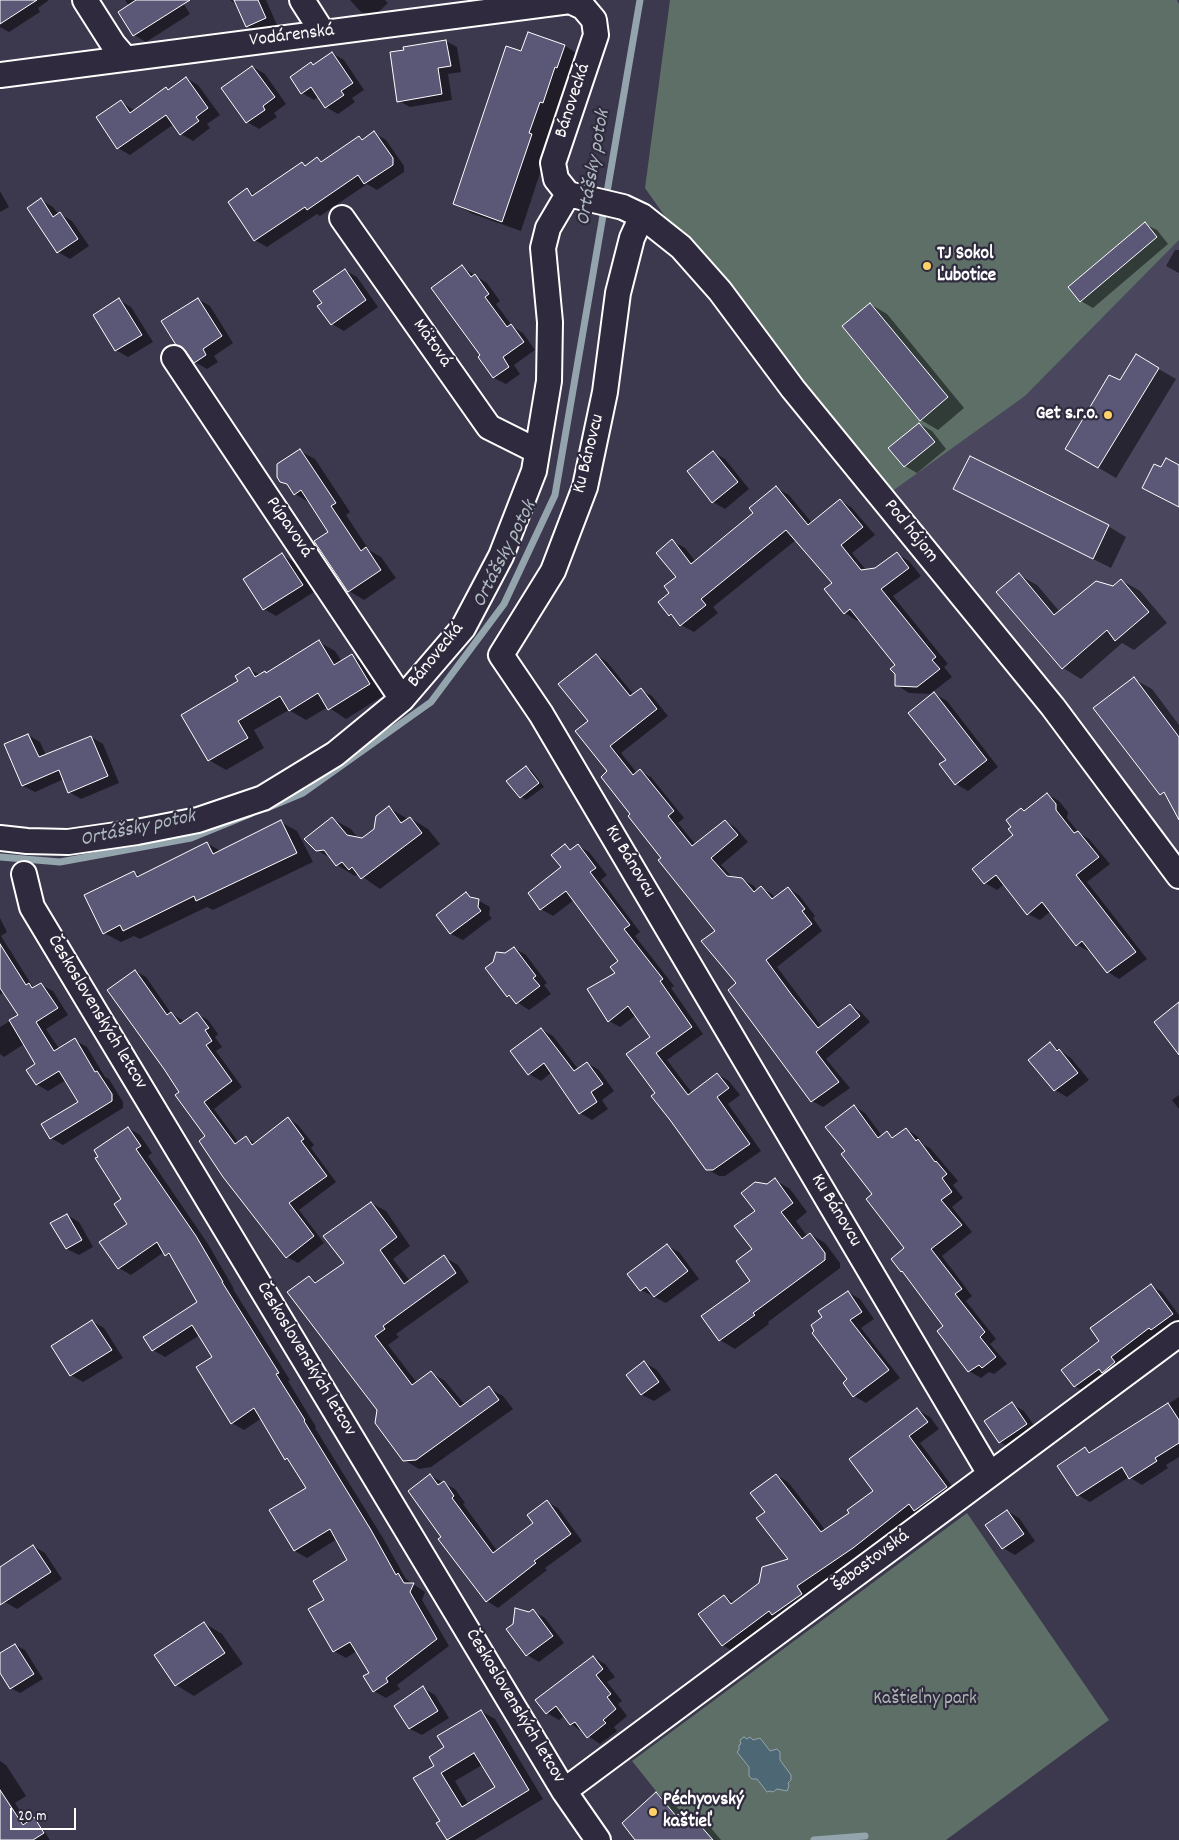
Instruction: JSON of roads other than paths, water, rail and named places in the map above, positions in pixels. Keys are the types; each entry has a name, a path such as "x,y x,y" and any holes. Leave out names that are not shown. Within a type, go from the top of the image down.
{"street":[{"path":"85,0 113,44 125,58"},
{"path":"302,0 322,33"},
{"name":"Vodárenská","path":"0,75 570,2 583,7"},
{"name":"Bánovecká","path":"0,838 68,842 137,832 198,820 263,798 335,754 402,699 462,628 501,556 534,472 549,381 550,322 543,248 548,228 578,196 556,179 553,163 596,35 594,20 583,7"},
{"path":"578,196 633,211"},
{"name":"Pod hájom","path":"633,211 681,247 720,291 793,389 1053,707 1179,876"},
{"name":"Ku Bánovcu","path":"633,211 632,238 618,293 605,392 584,487 553,571 501,655 541,714 990,1474"},
{"name":"Mätová","path":"342,218 489,427 538,451"},
{"name":"Púpavová","path":"174,358 402,699"},
{"name":"Československých letcov","path":"24,874 32,907 564,1790 598,1840"},
{"name":"Šebastovská","path":"564,1790 1179,1334"}],"water":[{"path":"744,1737 747,1739 750,1737 753,1740 760,1738 770,1751 777,1749 780,1752 780,1760 791,1775 787,1791 777,1789 773,1792 767,1792 757,1779 752,1779 749,1776 749,1767 737,1752 741,1744 740,1740"}],"waterway":[{"name":"Ortášsky potok","path":"267,808 303,793 431,702 504,604 555,495 640,0"},
{"name":"Ortášsky potok","path":"0,857 60,862 191,838 250,814"},
{"path":"814,1840 865,1836"}],"place":[{"name":"TJ Sokol Ľubotice","path":"927,266"},
{"name":"Get s.r.o.","path":"1108,415"},
{"name":"Péchyovský kaštieľ","path":"653,1812"}],"park label":[{"name":"Kaštieľny park","path":"925,1700"}]}
